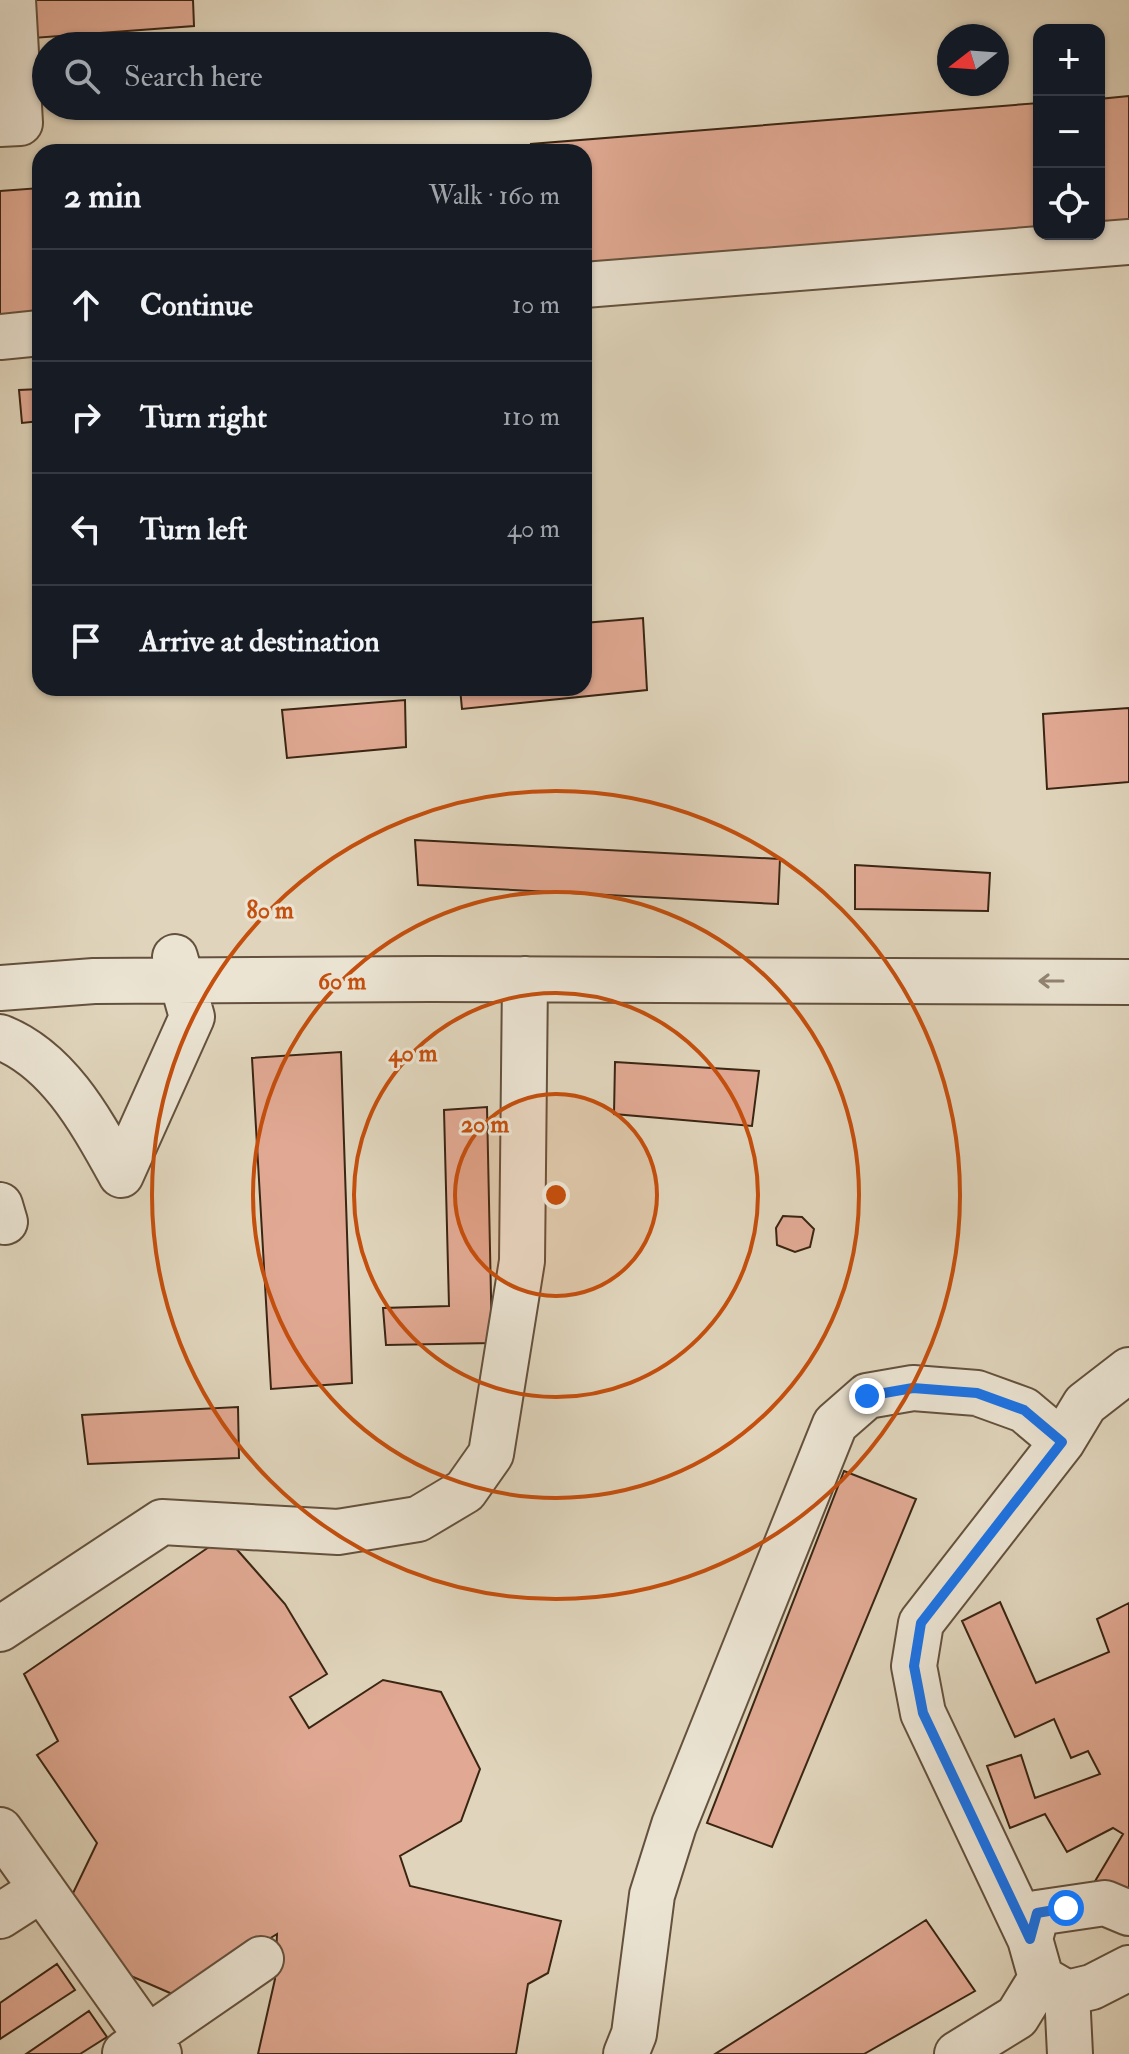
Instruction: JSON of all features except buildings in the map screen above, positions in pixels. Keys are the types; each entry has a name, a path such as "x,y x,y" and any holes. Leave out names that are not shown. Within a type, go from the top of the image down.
{"street":[{"path":"0,124 20,123 13,0"},
{"path":"592,284 1129,242"},
{"path":"0,337 32,334"},
{"path":"0,988 94,981 178,970 1129,952"},
{"path":"0,960 178,970 525,979 1129,982"},
{"path":"0,1037 16,1043 61,1080 121,1175 192,1017 178,970"},
{"path":"0,1629 162,1522 338,1532 418,1519 465,1491 491,1454 522,1261 525,979"},
{"path":"1129,1370 1085,1404 1062,1442 921,1623 914,1666 923,1713 1046,1970 1092,1987 1129,1968"},
{"path":"626,2054 634,2034 652,1895 674,1825 835,1424 867,1396 913,1388 977,1393 1024,1410 1062,1442"},
{"path":"0,1830 42,1889 143,2049 261,1959"},
{"path":"0,1916 42,1889"},
{"path":"1070,2054 1046,1970 1037,1913 1105,1903 1129,1913"},
{"path":"957,2054 1017,2017 1046,1970"}],"route":[{"path":"867,1396 913,1388 977,1393 1024,1410 1062,1442 921,1623 914,1666 923,1713 1030,1939 1037,1913 1066,1908"}]}
